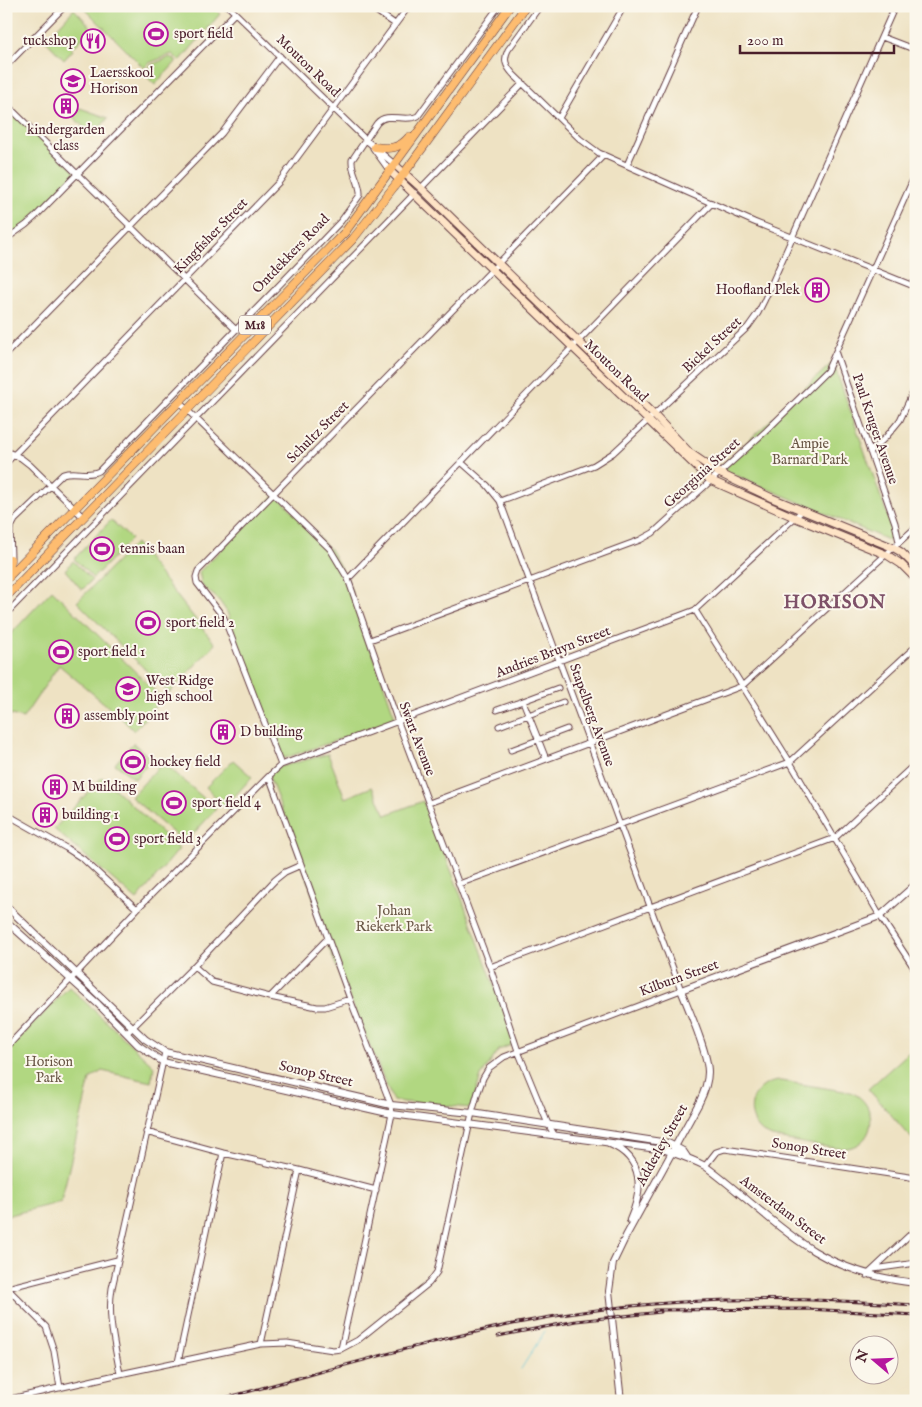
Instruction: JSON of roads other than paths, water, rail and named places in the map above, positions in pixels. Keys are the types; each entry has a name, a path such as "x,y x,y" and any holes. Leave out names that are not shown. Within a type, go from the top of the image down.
{"main road":[{"name":"Ontdekkers Road","path":"8,578 345,232 510,6"},
{"name":"M18","path":"6,597 353,239 402,176 526,6"},
{"path":"370,143 391,148 400,146 428,118"},
{"name":"Mouton Road","path":"391,167 690,453 719,473 802,511 897,545"},
{"name":"Mouton Road","path":"652,418 710,480 796,518 887,554"},
{"path":"897,545 916,567"},
{"path":"887,554 901,564 916,580"},
{"path":"8,563 8,578"}],"street":[{"path":"6,66 64,6"},
{"name":"Mouton Road","path":"228,6 370,143 391,167"},
{"path":"369,6 395,24"},
{"name":"Kingfisher Street","path":"6,463 279,182 409,6"},
{"name":"Ontdekkers Road","path":"8,563 11,525 51,485 66,473 90,474 99,471 327,235 358,199 360,190 351,162 353,156 370,143 378,122 382,118 410,119 418,117 500,6"},
{"path":"540,6 508,50 505,58 508,68 580,139 604,155 712,203 916,287"},
{"path":"559,118 624,6"},
{"path":"627,165 698,6"},
{"name":"Bickel Street","path":"500,501 603,460 652,418 752,323 896,6"},
{"path":"6,238 26,225 78,174 235,13"},
{"path":"882,37 914,50 916,43"},
{"path":"6,354 222,133 280,56"},
{"path":"6,614 523,83"},
{"path":"6,104 236,330"},
{"name":"Schultz Street","path":"281,766 224,618 218,608 202,592 196,581 200,568 604,155"},
{"name":"Georginia Street","path":"370,640 647,537 653,533 822,377 836,353 916,173"},
{"path":"348,579 712,203"},
{"name":"Paul Kruger Avenue","path":"836,353 895,523 897,545"},
{"path":"870,452 900,420 916,386"},
{"name":"Swart Avenue","path":"179,402 330,549 348,579 398,722 490,967 518,1051 554,1136"},
{"path":"6,451 30,465 83,517"},
{"name":"Stapelberg Avenue","path":"461,462 487,485 500,501 681,990"},
{"name":"Andries Bruyn Street","path":"6,1048 137,909 268,776 281,766 695,610 802,511"},
{"path":"429,803 742,686 916,527"},
{"path":"695,610 790,762 880,916 916,971"},
{"path":"459,884 790,762 916,646"},
{"path":"497,710 558,688"},
{"path":"523,701 546,759"},
{"path":"499,726 563,702"},
{"path":"512,750 566,729"},
{"path":"490,967 835,838 916,763"},
{"path":"7,1398 261,1344 296,1343 333,1350 341,1349 392,1114 391,1104 350,999 268,776"},
{"path":"6,814 83,859 137,909"},
{"path":"127,1033 194,966 274,880 285,872 301,865"},
{"name":"Kilburn Street","path":"341,1349 358,1340 436,1275 472,1113 483,1078 490,1068 504,1057 518,1051 880,916 916,884"},
{"name":"Sonop Street","path":"8,910 78,973 145,1039 165,1052 391,1104 472,1113 668,1143 674,1150"},
{"name":"Sonop Street","path":"7,923 71,980 138,1044 163,1062 392,1114 674,1150"},
{"path":"270,997 328,938"},
{"path":"194,966 212,982 317,1007 325,1007 350,999"},
{"name":"Adderley Street","path":"621,1401 609,1284 613,1263 704,1093 708,1073 704,1053 681,990"},
{"path":"120,1374 110,1311 112,1288 165,1052"},
{"path":"146,1132 223,1154 299,1170 376,1190"},
{"path":"598,1140 616,1147 629,1158 637,1171 640,1187 636,1205 620,1241 613,1263"},
{"name":"Sonop Street","path":"705,1166 716,1152 725,1148 916,1178"},
{"name":"Amsterdam Street","path":"674,1150 681,1156 705,1166 802,1243 833,1261 867,1275 916,1283"},
{"path":"178,1362 223,1154"},
{"path":"261,1344 299,1170"},
{"path":"867,1275 916,1229"},
{"path":"7,1288 117,1260"},
{"path":"874,1269 916,1263"},
{"path":"7,1288 46,1327 54,1351 60,1388"}],"waterway":[{"path":"521,1369 545,1331"}],"railway":[{"path":"213,1401 457,1336 586,1311 680,1302 774,1299 916,1305"},
{"path":"654,1310 807,1309 916,1315"},
{"path":"498,1336 576,1321 661,1312"}],"place":[{"name":"sport field","path":"156,34"},
{"name":"tuckshop","path":"93,41"},
{"name":"Laersskool Horison","path":"73,81"},
{"name":"kindergarden class","path":"66,106"},
{"name":"Hoofland Plek","path":"817,290"},
{"name":"tennis baan","path":"102,549"},
{"name":"sport field 2","path":"148,623"},
{"name":"sport field 1","path":"61,652"},
{"name":"West Ridge high school","path":"128,689"},
{"name":"assembly point","path":"67,716"},
{"name":"D building","path":"223,732"},
{"name":"hockey field","path":"133,762"},
{"name":"M building","path":"55,787"},
{"name":"sport field 4","path":"174,803"},
{"name":"building 1","path":"45,815"},
{"name":"sport field 3","path":"117,839"}],"district":[{"name":"HORISON","path":"835,603"}],"park label":[{"name":"Ampie Barnard Park","path":"810,452"},
{"name":"Johan Riekerk Park","path":"394,920"},
{"name":"Horison Park","path":"49,1070"}]}
